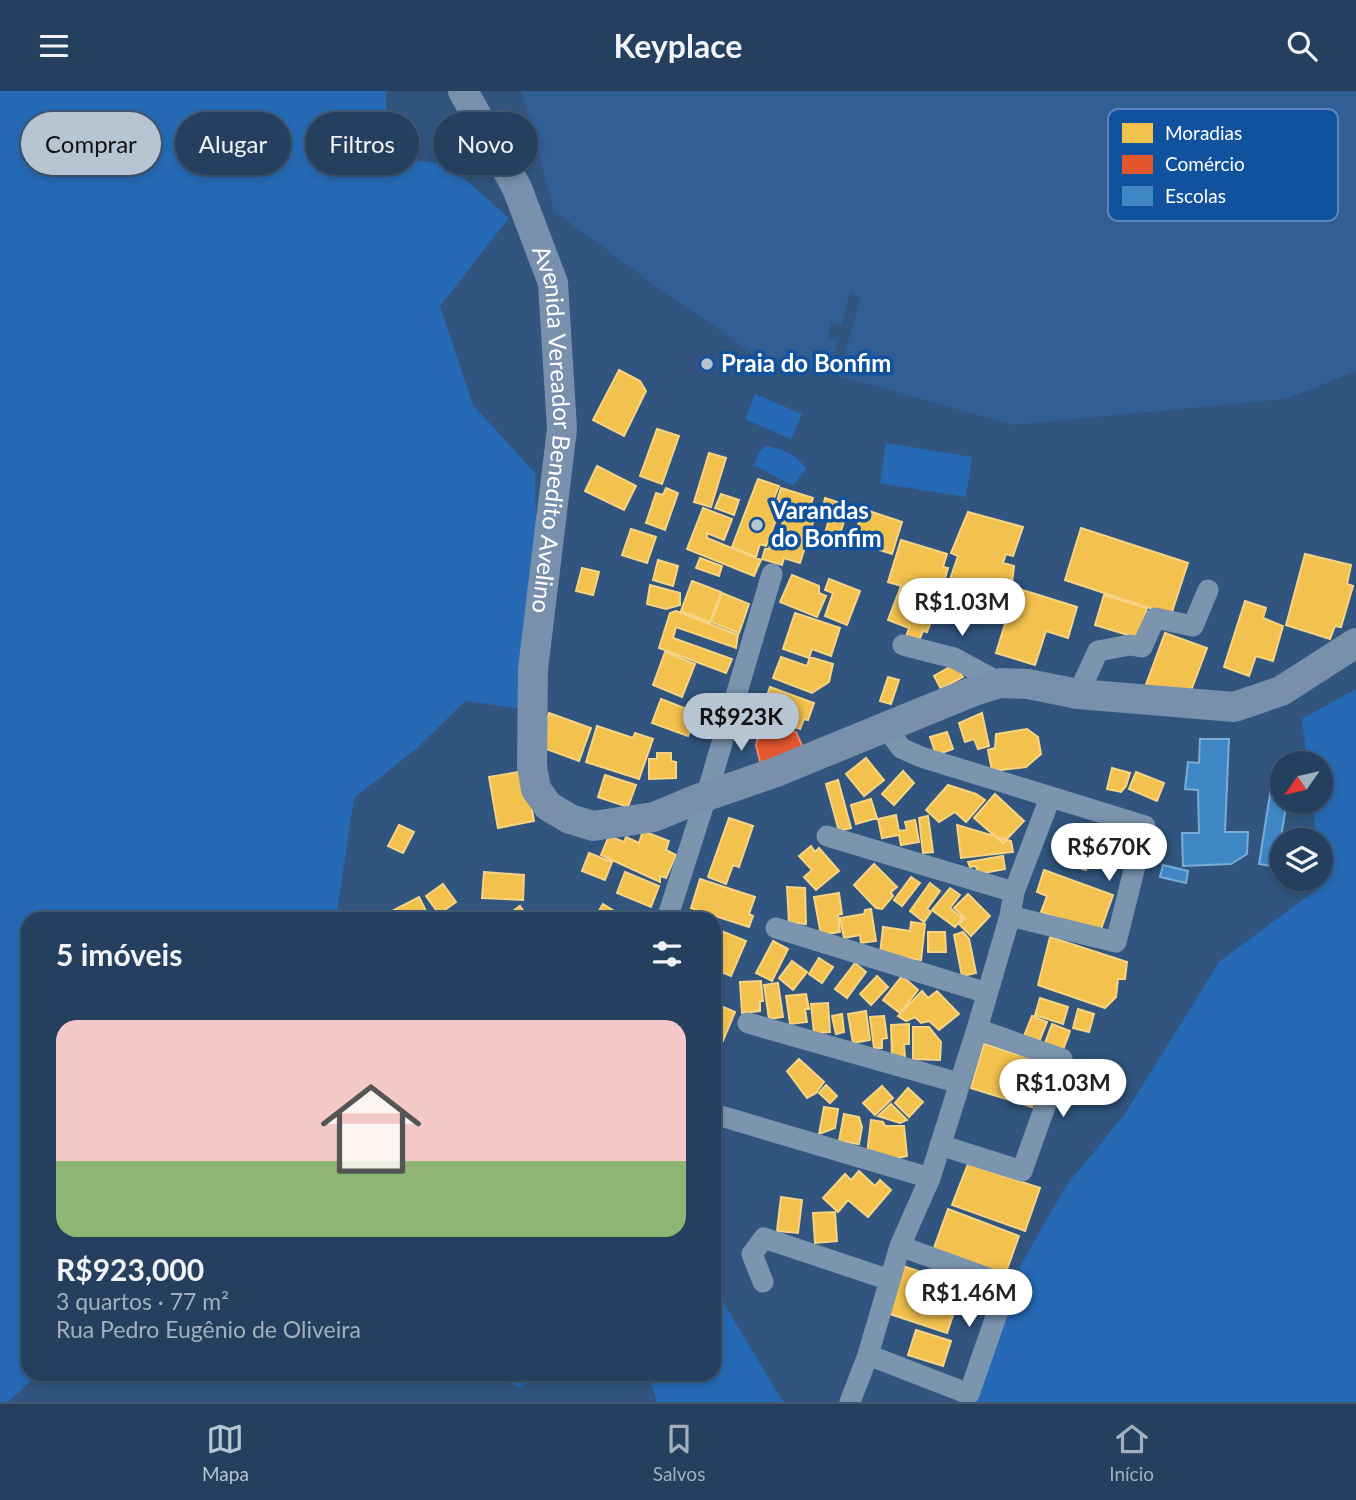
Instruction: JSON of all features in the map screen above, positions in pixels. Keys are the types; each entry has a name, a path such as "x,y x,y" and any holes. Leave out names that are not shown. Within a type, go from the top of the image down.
{"main road":[{"name":"Avenida Vereador Benedito Avelino","path":"463,91 517,188 553,283 562,429 533,669 532,766 537,789 548,806 570,819 593,826 654,817 1000,683 1028,684 1077,694 1234,708 1281,691 1356,643"}],"street":[{"path":"669,912 772,574"},
{"path":"1077,694 1098,651 1130,645 1142,647 1155,618 1192,625 1208,590"},
{"path":"903,645 954,658 1000,683"},
{"path":"886,727 901,748 921,757 1145,826 1116,942 1010,916"},
{"path":"850,1402 868,1355 900,1246 930,1178 977,1029 1010,916 1014,892 1050,798"},
{"path":"827,836 1014,892"},
{"path":"776,928 987,993"},
{"path":"748,1023 959,1083"},
{"path":"940,1145 1022,1171 1062,1059 977,1029"},
{"path":"721,1116 930,1178"},
{"path":"763,1282 752,1254 764,1238 890,1280"},
{"path":"868,1355 969,1394 1007,1285 900,1246"}],"shaded area":[{"path":"0,91 386,91 386,112 305,112 305,175 419,175 419,161 433,163 433,175 460,175 509,218 440,306 473,405 535,473 541,711 465,701 416,749 354,798 337,912 21,912 21,1381 31,1381 8,1402 0,1402"},
{"path":"522,91 1356,91 1356,371 1286,399 1013,425 748,350 554,211 538,151 538,112 528,112"},
{"path":"755,394 802,414 791,439 745,419"},
{"path":"886,443 972,457 966,497 880,483"},
{"path":"765,446 788,453 803,464 806,469 793,486 754,465"},
{"path":"1356,689 1356,1402 971,1402 1014,1277 1066,1186 1124,1115 1220,961 1315,891 1333,891 1333,828 1315,828 1314,814 1334,814 1334,751 1306,751 1302,719"},
{"path":"721,1299 785,1402 657,1402 650,1381 721,1381"},
{"path":"505,1381 528,1381 521,1388"}],"pier":[{"path":"850,292 861,298 837,379 828,376 838,340 828,337 832,322 841,325"}],"building: Moradias":[{"path":"619,370 640,381 646,391 624,436 593,420"},
{"path":"657,429 679,436 662,484 640,476"},
{"path":"709,453 726,458 711,507 694,502"},
{"path":"597,466 636,486 624,510 585,491"},
{"name":"Varandas do Bonfim","path":"758,479 779,486 772,503 781,507 766,546 760,544 756,557 732,547"},
{"path":"666,488 678,493 665,530 646,523 656,493 663,495"},
{"path":"781,488 813,498 809,511 777,501"},
{"path":"721,494 739,500 734,515 715,508"},
{"path":"825,498 849,506 839,537 825,533 832,510 823,507"},
{"path":"788,507 815,516 800,563 784,558 782,565 762,559 773,537 777,539"},
{"path":"703,508 732,519 724,540 707,533 707,538 761,560 754,576 687,549"},
{"path":"863,509 902,522 892,554 880,550 882,542 855,534"},
{"path":"968,512 1023,527 1013,556 1006,554 1003,563 1014,566 1012,583 1001,604 947,588 958,556 951,553"},
{"path":"1081,528 1188,563 1171,615 1065,580"},
{"path":"631,529 656,537 647,563 622,555"},
{"path":"901,540 947,554 943,567 948,568 940,597 888,582"},
{"path":"1305,554 1351,565 1347,584 1353,586 1341,627 1335,626 1330,639 1286,625"},
{"path":"700,558 722,566 719,576 696,568"},
{"path":"658,560 678,566 673,586 653,580"},
{"path":"582,568 599,572 593,595 576,591"},
{"path":"792,575 819,586 819,593 826,596 817,617 780,602"},
{"path":"829,579 860,591 847,625 825,616 833,593 825,590"},
{"path":"692,581 721,592 710,622 681,611"},
{"path":"650,585 680,593 680,605 666,609 647,604"},
{"path":"901,586 939,600 927,632 923,631 919,641 906,637 909,628 888,620"},
{"path":"1016,588 1077,607 1068,638 1046,631 1035,665 996,653"},
{"path":"722,593 749,604 739,633 711,622"},
{"path":"1104,595 1147,608 1138,638 1095,625"},
{"path":"1245,601 1266,608 1263,618 1283,626 1273,661 1256,656 1249,676 1224,667"},
{"path":"676,611 738,635 736,648 676,627 673,638 732,659 726,673 659,648 670,613"},
{"path":"795,613 840,628 831,656 812,649 809,658 783,649"},
{"path":"1165,633 1207,648 1189,696 1144,690"},
{"path":"665,652 695,664 682,697 653,685"},
{"path":"781,657 807,666 810,657 833,664 829,682 812,693 773,678"},
{"path":"955,664 963,677 941,689 934,676"},
{"path":"888,677 899,680 891,704 880,701"},
{"path":"770,687 814,703 808,720 804,719 800,729 760,715"},
{"path":"661,699 697,713 688,736 652,723"},
{"path":"549,713 591,728 579,761 538,746"},
{"path":"982,713 989,746 978,749 974,739 965,742 959,723"},
{"path":"597,726 633,738 635,733 653,739 639,779 586,762"},
{"path":"1027,729 1038,737 1041,754 1026,767 992,771 988,750 995,748 996,734"},
{"path":"947,732 953,749 936,755 930,737"},
{"path":"657,753 671,753 671,761 676,762 676,778 649,779 649,759 657,759"},
{"path":"866,758 884,780 864,796 846,774"},
{"path":"1112,768 1130,773 1121,792 1107,789"},
{"path":"525,771 534,821 498,828 489,777"},
{"path":"903,771 914,783 894,805 882,794"},
{"path":"1136,772 1164,783 1157,801 1129,789"},
{"path":"605,775 636,785 628,807 598,797"},
{"path":"838,780 851,828 839,831 826,784"},
{"path":"948,785 976,794 985,800 966,822 955,812 939,822 926,810"},
{"path":"995,794 1024,821 1003,843 974,818"},
{"path":"871,799 877,818 856,824 851,805"},
{"path":"896,815 899,831 907,830 905,822 915,820 919,842 901,845 899,835 882,838 878,819"},
{"path":"928,816 933,852 923,853 919,818"},
{"path":"729,818 753,826 739,867 733,865 726,884 708,877"},
{"path":"399,825 414,832 403,853 388,846"},
{"path":"957,825 1011,841 1013,852 961,858"},
{"path":"643,831 669,841 666,850 676,855 666,878 660,876 660,882 601,855 609,836 624,842 626,837 639,843"},
{"path":"1104,839 1125,843 1121,860 1100,856"},
{"path":"1073,843 1092,848 1086,870 1068,865"},
{"path":"811,846 815,852 819,848 839,871 816,890 804,877 812,870 799,856"},
{"path":"589,853 612,862 605,880 582,871"},
{"path":"1003,856 1005,869 978,874 976,866 970,867 968,862"},
{"path":"874,864 897,887 891,892 893,896 882,909 876,908 854,885"},
{"path":"1044,870 1113,895 1100,932 1041,912 1047,896 1037,892"},
{"path":"484,872 524,875 523,900 482,898"},
{"path":"625,872 659,886 651,907 617,893"},
{"path":"911,877 920,883 902,906 894,900"},
{"path":"700,879 755,897 749,914 753,916 749,927 721,918 721,912 703,912 691,908"},
{"path":"930,883 940,891 927,909 931,912 924,922 910,911"},
{"path":"443,884 456,902 438,912 426,896"},
{"path":"787,887 805,888 806,924 789,922"},
{"path":"950,888 960,895 950,908 962,918 955,927 932,910"},
{"path":"839,893 842,914 838,915 840,932 821,935 814,897"},
{"path":"968,894 990,916 971,936 959,924 965,918 954,908"},
{"path":"419,897 426,912 395,912 394,910"},
{"path":"603,904 616,912 598,912"},
{"path":"520,906 524,912 512,912"},
{"path":"871,909 876,941 861,943 860,935 844,938 840,918 864,914 865,910"},
{"path":"911,922 925,924 921,960 880,954 883,927 910,931"},
{"path":"721,931 746,941 731,976 721,972"},
{"path":"928,932 945,932 946,952 928,952"},
{"path":"963,932 969,939 976,973 962,976 954,935"},
{"path":"1050,937 1127,962 1125,979 1118,979 1116,997 1105,1008 1038,985"},
{"path":"773,941 788,949 772,981 756,973"},
{"path":"819,958 833,967 822,983 809,974"},
{"path":"792,961 807,972 793,990 779,978"},
{"path":"855,963 866,972 847,998 835,989"},
{"path":"877,976 888,987 871,1005 860,994"},
{"path":"902,976 918,990 900,1013 883,1000"},
{"path":"761,981 763,1001 760,1001 760,1011 742,1013 740,982"},
{"path":"778,983 783,1017 769,1019 764,985"},
{"path":"922,991 928,998 937,991 959,1014 939,1030 929,1021 921,1023 915,1017 906,1021 898,1016"},
{"path":"806,994 809,1009 805,1009 807,1022 790,1024 786,996"},
{"path":"1040,998 1068,1007 1063,1024 1035,1015"},
{"path":"828,1003 830,1032 814,1033 811,1004"},
{"path":"721,1006 735,1012 721,1046"},
{"path":"1078,1009 1094,1014 1089,1032 1073,1028"},
{"path":"866,1011 870,1040 853,1043 848,1014"},
{"path":"842,1014 844,1032 836,1034 832,1016"},
{"path":"884,1016 887,1038 882,1039 882,1048 874,1048 870,1017"},
{"path":"1032,1016 1047,1022 1039,1042 1024,1036"},
{"path":"909,1024 909,1044 904,1044 905,1057 892,1057 891,1025"},
{"path":"1052,1024 1070,1031 1063,1050 1045,1043"},
{"path":"913,1027 929,1027 941,1042 940,1060 913,1059"},
{"path":"984,1044 1045,1063 1032,1107 971,1088"},
{"path":"799,1059 824,1082 816,1093 807,1098 787,1071"},
{"path":"826,1085 837,1096 830,1103 819,1093"},
{"path":"882,1086 893,1098 875,1115 863,1103"},
{"path":"908,1088 923,1102 909,1117 895,1103"},
{"path":"891,1104 907,1120 900,1123 878,1116"},
{"path":"824,1107 838,1109 835,1128 819,1134"},
{"path":"844,1114 859,1117 862,1127 859,1144 839,1141"},
{"path":"871,1120 883,1122 885,1126 904,1126 907,1156 889,1160 867,1154"},
{"path":"968,1164 1040,1188 1025,1231 952,1205"},
{"path":"859,1171 875,1186 880,1180 891,1190 868,1217 848,1200 838,1212 823,1198 845,1174 851,1180"},
{"path":"781,1197 802,1200 798,1233 777,1231"},
{"path":"948,1209 1019,1236 1005,1275 934,1248"},
{"path":"835,1212 837,1241 815,1243 813,1213"},
{"path":"903,1266 963,1286 947,1333 887,1313"},
{"path":"916,1330 951,1341 943,1366 908,1355"}],"building: Comércio":[{"path":"762,721 796,732 804,750 761,766 756,745"}],"building: Escolas":[{"path":"1200,739 1229,739 1225,832 1248,832 1247,854 1231,864 1183,866 1182,833 1199,833 1198,790 1185,789 1188,762 1199,763"},
{"path":"1270,794 1270,814 1285,814 1282,828 1270,828 1270,866 1259,864"},
{"path":"1163,865 1188,871 1186,883 1160,877"}],"place":[{"name":"Praia do Bonfim","path":"707,364"},
{"name":"Varandas do Bonfim","path":"757,525"}]}
